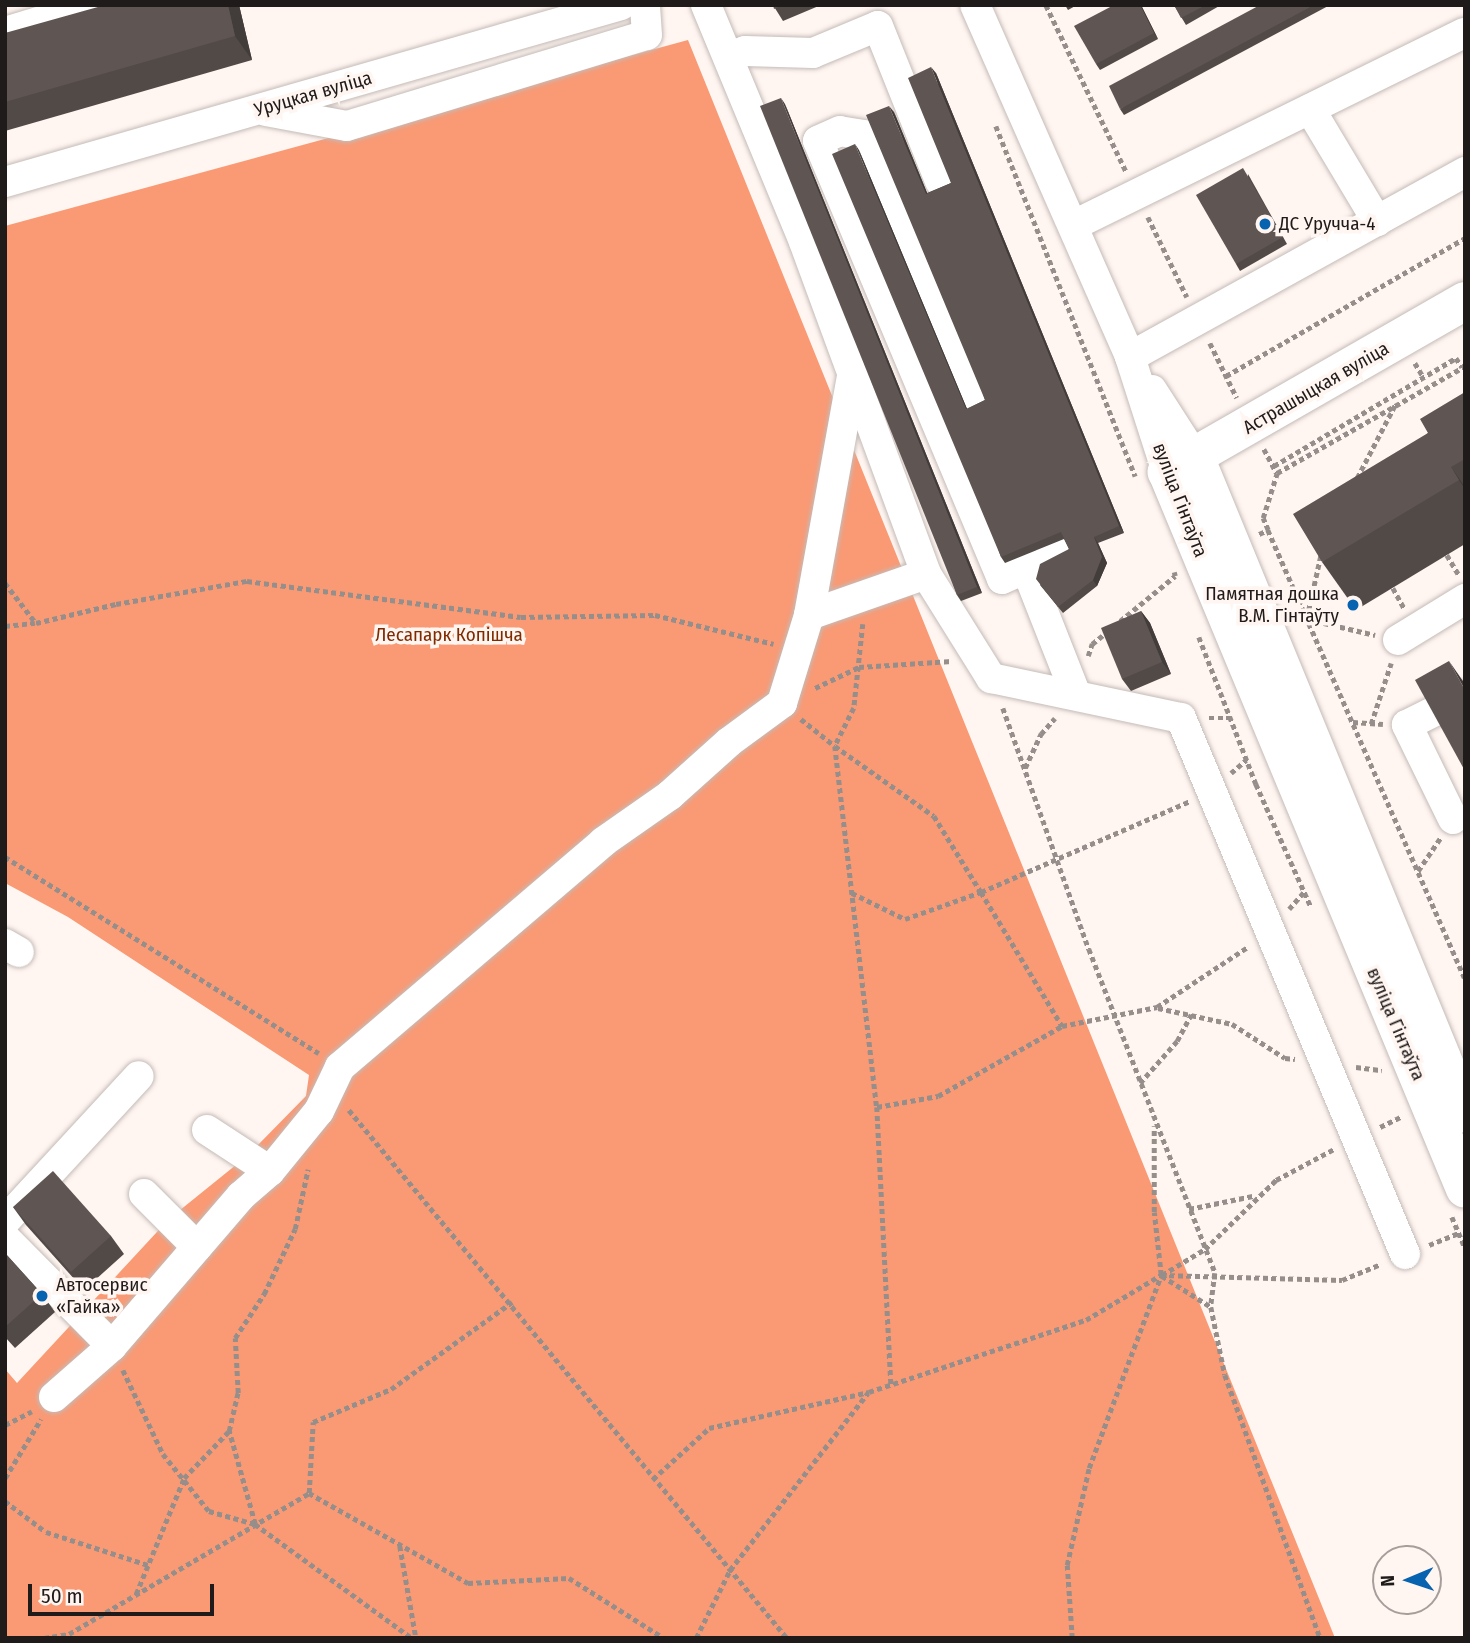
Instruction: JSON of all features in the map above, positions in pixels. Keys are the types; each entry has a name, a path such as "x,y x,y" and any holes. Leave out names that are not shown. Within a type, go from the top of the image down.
{"main road":[{"name":"Астрашыцкая вуліца","path":"1167,471 1465,302"},
{"name":"вуліца Гінтаўта","path":"1167,471 1436,1086 1465,1189"},
{"name":"вуліца Гінтаўта","path":"1436,1086 1465,1114"}],"street":[{"path":"5,32 94,5"},
{"name":"Уруцкая вуліца","path":"5,183 621,5"},
{"path":"259,110 347,126 647,35 645,5"},
{"path":"706,5 853,374 926,574 985,669 1076,695 1181,718 1405,1254"},
{"path":"975,5 1076,224 1130,357 1167,471"},
{"path":"728,57 745,51 813,53 878,26 940,181"},
{"path":"1076,224 1465,33"},
{"path":"1310,109 1377,220"},
{"path":"974,397 864,135 840,131 818,141 1002,579 1062,553"},
{"path":"1130,357 1465,172"},
{"path":"53,1399 112,1346 241,1196 270,1171 336,1078 603,842 670,795 729,742 782,704 809,615 853,374"},
{"path":"1026,568 1076,695"},
{"path":"809,615 926,574"},
{"path":"1398,640 1465,599"},
{"path":"1453,818 1407,725 1425,712 1465,696"},
{"path":"5,1221 139,1076"},
{"path":"207,1129 270,1171"},
{"path":"144,1194 197,1247"},
{"path":"5,1238 112,1346"}],"path":[{"path":"994,122 1167,471"},
{"path":"1226,376 1465,238"},
{"path":"1274,466 1456,358 1463,367 1278,473"},
{"path":"1354,485 1396,405"},
{"path":"1268,530 1465,978"},
{"path":"1307,619 1324,542"},
{"path":"1447,555 1465,586"},
{"path":"1025,768 1041,734 1076,695 1092,644 1175,576 1170,563"},
{"path":"5,626 36,623 116,604 247,582 521,617 655,615 798,649"},
{"path":"5,583 36,623"},
{"path":"866,595 854,708 835,746 877,1107 891,1385"},
{"path":"1307,619 1398,640 1371,724"},
{"path":"1196,630 1256,784"},
{"path":"1062,1026 933,816 835,746 782,704 859,667 985,669 1025,768 1154,1121 1215,1273 1211,1307 1224,1375 1320,1638"},
{"path":"852,892 905,919 981,892 1058,860 1211,790 1246,760"},
{"path":"1418,871 1453,818"},
{"path":"5,857 336,1078 653,1479 787,1638"},
{"path":"1157,1007 1269,930 1304,892"},
{"path":"877,1107 938,1096 1062,1026 1157,1007 1232,1024 1285,1058 1385,1071"},
{"path":"1140,1083 1177,1041 1191,1015"},
{"path":"653,1479 709,1428 869,1392 1086,1320 1205,1249 1256,1196 1276,1180 1356,1138 1436,1086"},
{"path":"1072,1638 1067,1565 1088,1468 1161,1275 1154,1212 1154,1121"},
{"path":"256,1524 229,1431 238,1393 234,1338 264,1294 295,1229 309,1164"},
{"path":"1189,1209 1256,1196"},
{"path":"1161,1275 1215,1273 1342,1280 1405,1254"},
{"path":"1161,1275 1211,1307"},
{"path":"309,1493 313,1422 391,1389 512,1302"},
{"path":"112,1346 163,1454 209,1511 256,1524 414,1638"},
{"path":"696,1638 730,1570 869,1392"},
{"path":"5,1425 53,1399"},
{"path":"5,1478 53,1399"},
{"path":"136,1594 184,1478 229,1431"},
{"path":"44,1638 69,1636 309,1493"},
{"path":"309,1493 468,1583 569,1578 664,1638"},
{"path":"5,1501 46,1532 148,1564"},
{"path":"400,1545 414,1638"}],"green space":[{"name":"Лесапарк Копішча","path":"688,40 1335,1638 5,1638 5,1369 17,1383 169,1219 247,1156 306,1096 309,1075 68,917 5,883 5,226"}],"building":[{"path":"105,5 228,5 235,36 5,102 5,33"},
{"path":"1114,5 1140,5 1154,33 1096,64 1074,26"},
{"path":"1174,5 1206,5 1181,18"},
{"path":"1260,5 1314,5 1120,109 1109,86"},
{"path":"931,67 1119,526 1094,537 1102,557 1093,580 1058,607 1036,579 1040,564 1069,549 1061,532 1001,557 832,154 855,144 966,409 985,400 866,115 889,106 926,194 951,183 908,78"},
{"path":"781,98 977,587 957,595 760,106"},
{"path":"1243,168 1283,237 1236,264 1196,195"},
{"path":"1465,392 1465,459 1451,467 1459,480 1322,562 1293,514 1428,433 1420,419"},
{"path":"1141,611 1162,662 1122,679 1101,628"},
{"path":"1449,661 1465,690 1465,771 1415,680"},
{"path":"53,1171 111,1236 71,1272 13,1207"},
{"path":"5,1253 42,1294 5,1327"}],"place":[{"name":"ДС Уручча-4","path":"1265,224"},
{"name":"Памятная дошка В.М. Гінтаўту","path":"1353,605"},
{"name":"Автосервис «Гайка»","path":"42,1296"}]}
